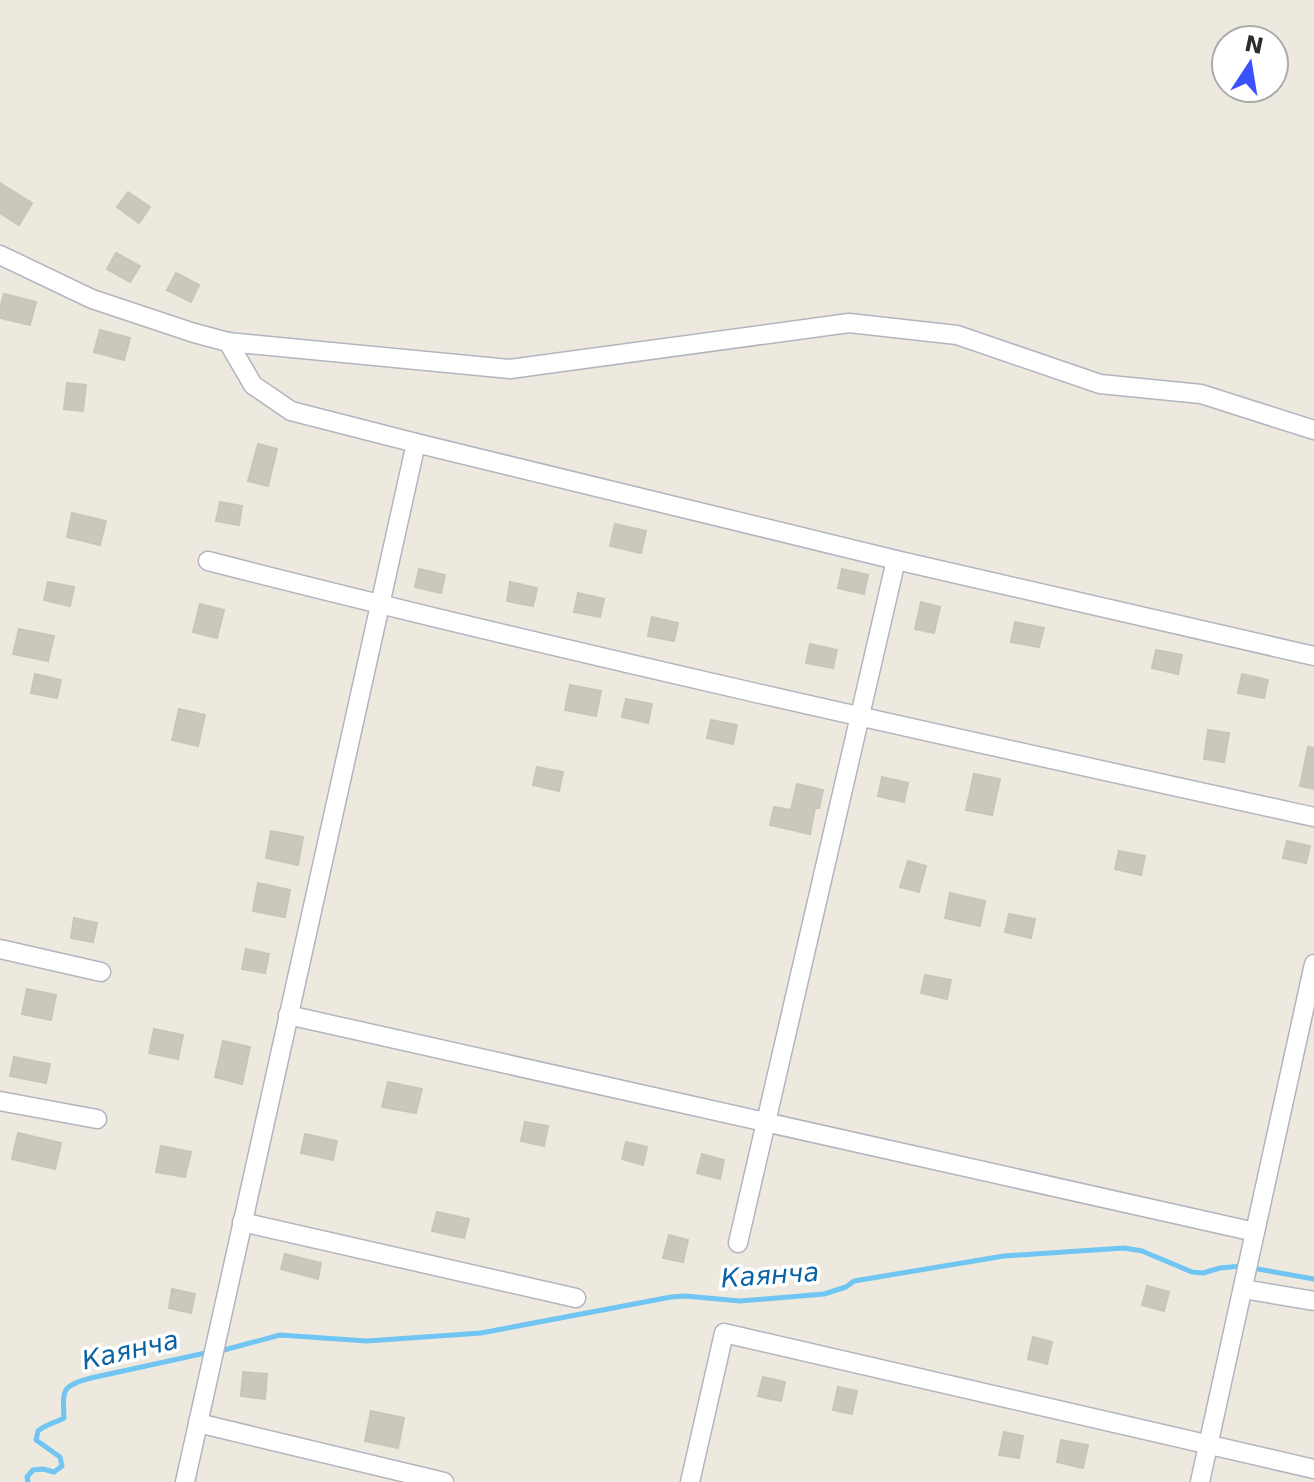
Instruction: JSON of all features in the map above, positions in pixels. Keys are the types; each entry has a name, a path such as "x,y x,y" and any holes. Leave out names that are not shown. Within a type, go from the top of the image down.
{"street":[{"path":"0,255 92,299 228,342 510,369 849,323 957,335 1100,384 1201,394 1314,430"},
{"path":"228,342 253,385 291,411 896,560 1314,656"},
{"path":"185,1482 416,443"},
{"path":"738,1243 896,560"},
{"path":"208,561 379,605 861,717 1314,817"},
{"path":"0,949 101,972"},
{"path":"1200,1482 1314,964"},
{"path":"288,1015 1255,1232"},
{"path":"0,1101 97,1119"},
{"path":"242,1222 576,1298"},
{"path":"1243,1289 1314,1301"},
{"path":"690,1482 724,1333 1314,1469"},
{"path":"198,1423 444,1482"}],"building":[{"path":"0,183 32,203 19,225 0,213"},
{"path":"128,192 150,207 139,223 117,207"},
{"path":"116,253 140,266 130,282 107,269"},
{"path":"176,273 199,285 191,302 167,290"},
{"path":"4,294 36,302 30,325 0,318"},
{"path":"100,330 130,338 124,360 94,352"},
{"path":"67,383 86,385 83,411 64,409"},
{"path":"258,444 277,449 268,486 248,481"},
{"path":"220,502 242,506 239,525 216,521"},
{"path":"72,513 106,521 100,545 67,537"},
{"path":"615,524 646,531 641,553 610,546"},
{"path":"419,569 445,575 441,593 415,587"},
{"path":"842,569 868,575 864,594 838,588"},
{"path":"48,582 74,587 70,606 44,600"},
{"path":"510,582 537,588 533,606 507,601"},
{"path":"578,593 604,599 600,617 574,612"},
{"path":"921,602 940,607 934,633 915,629"},
{"path":"200,604 224,610 217,638 193,632"},
{"path":"652,617 678,623 674,641 648,636"},
{"path":"1015,622 1044,628 1039,647 1011,642"},
{"path":"19,629 54,636 48,661 13,654"},
{"path":"810,644 837,650 833,668 806,663"},
{"path":"1156,650 1182,655 1178,674 1152,668"},
{"path":"35,674 61,680 57,698 31,693"},
{"path":"1242,674 1268,680 1264,698 1238,693"},
{"path":"570,685 601,691 596,716 565,710"},
{"path":"626,699 652,704 648,723 622,717"},
{"path":"179,709 205,715 198,746 172,740"},
{"path":"711,720 737,725 733,744 707,738"},
{"path":"1208,730 1229,733 1224,762 1204,759"},
{"path":"1308,747 1314,748 1314,789 1300,786"},
{"path":"537,767 563,772 559,791 533,785"},
{"path":"974,774 1000,779 992,815 966,810"},
{"path":"882,777 908,783 904,802 878,796"},
{"path":"797,784 823,790 819,808 815,808 810,834 770,825 774,807 791,810"},
{"path":"271,831 303,837 298,865 266,858"},
{"path":"1287,841 1310,846 1306,863 1283,858"},
{"path":"1119,851 1145,856 1141,875 1115,869"},
{"path":"908,861 926,866 919,892 900,887"},
{"path":"258,883 290,890 285,917 253,911"},
{"path":"950,893 985,901 980,926 945,918"},
{"path":"1009,914 1035,919 1031,938 1005,932"},
{"path":"74,918 97,923 93,942 71,938"},
{"path":"246,949 269,954 265,973 242,969"},
{"path":"925,975 951,980 947,999 921,993"},
{"path":"27,989 56,995 51,1020 22,1014"},
{"path":"154,1029 183,1035 178,1059 149,1053"},
{"path":"223,1041 250,1047 242,1084 215,1077"},
{"path":"14,1057 50,1064 46,1083 10,1076"},
{"path":"388,1082 422,1089 416,1113 382,1107"},
{"path":"525,1122 548,1126 544,1146 521,1141"},
{"path":"18,1133 61,1143 55,1169 12,1159"},
{"path":"305,1134 337,1141 333,1160 301,1153"},
{"path":"626,1142 647,1147 643,1165 622,1159"},
{"path":"161,1146 191,1152 185,1177 156,1172"},
{"path":"702,1154 724,1160 720,1179 697,1173"},
{"path":"437,1212 469,1219 464,1238 432,1231"},
{"path":"669,1235 688,1240 683,1262 663,1258"},
{"path":"285,1254 321,1263 318,1279 281,1269"},
{"path":"1147,1286 1169,1292 1164,1311 1142,1305"},
{"path":"172,1289 195,1294 191,1313 169,1308"},
{"path":"1033,1337 1052,1342 1047,1364 1028,1359"},
{"path":"243,1372 267,1374 265,1399 241,1396"},
{"path":"763,1377 785,1382 781,1401 758,1396"},
{"path":"838,1387 857,1391 852,1414 833,1410"},
{"path":"371,1411 404,1418 398,1448 365,1441"},
{"path":"1004,1432 1023,1436 1019,1458 999,1455"},
{"path":"1061,1440 1088,1445 1083,1468 1057,1462"}],"waterway":[{"name":"Каянча","path":"224,1350 280,1335 367,1341 481,1333 671,1297 740,1301 824,1294 854,1281 1004,1256 1124,1248 1142,1251 1192,1272 1242,1266"},
{"name":"Каянча","path":"1252,1268 1314,1279"},
{"name":"Каянча","path":"28,1482 27,1477 33,1470 54,1472 62,1466 60,1457 36,1440 38,1431 64,1418 64,1396 69,1387 91,1378 210,1352"}]}
